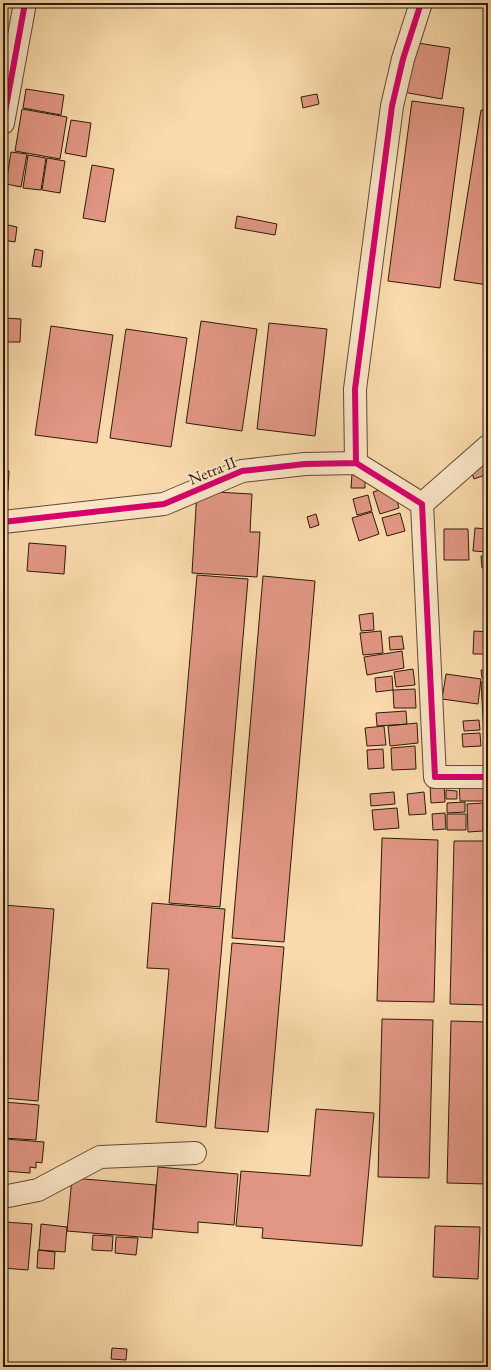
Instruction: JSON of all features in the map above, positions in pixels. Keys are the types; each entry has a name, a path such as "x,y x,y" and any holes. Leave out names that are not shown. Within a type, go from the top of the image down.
{"street":[{"path":"3,124 25,3"},
{"path":"421,3 403,59 392,106 356,389 356,462 422,504"},
{"path":"422,504 488,446"},
{"name":"Netra II","path":"3,522 164,504 242,470 305,464 356,462"},
{"path":"422,504 435,777 488,777"},
{"path":"3,1197 38,1190 100,1157 195,1153"}],"building":[{"path":"411,42 450,48 442,99 403,92"},
{"path":"26,89 64,95 61,115 23,108"},
{"path":"317,94 319,104 303,108 301,97"},
{"path":"412,101 464,108 440,288 388,281"},
{"path":"22,109 67,117 60,159 15,151"},
{"path":"481,110 488,111 488,285 454,280"},
{"path":"71,120 91,123 86,157 65,153"},
{"path":"11,152 27,154 21,187 6,184"},
{"path":"28,155 46,158 41,190 23,188"},
{"path":"47,158 65,161 60,193 42,190"},
{"path":"92,165 114,169 105,222 83,218"},
{"path":"237,216 277,224 275,235 235,228"},
{"path":"3,224 17,227 15,242 3,240"},
{"path":"35,249 43,251 41,267 32,266"},
{"path":"3,318 21,319 20,342 3,342"},
{"path":"201,321 257,329 242,431 186,423"},
{"path":"269,323 327,329 315,436 257,429"},
{"path":"51,326 113,335 97,443 35,435"},
{"path":"126,329 187,338 171,447 110,438"},
{"path":"487,463 488,474 474,479 470,468"},
{"path":"3,470 9,471 8,491 3,490"},
{"path":"352,474 365,474 365,488 351,488"},
{"path":"393,486 399,508 380,514 373,492"},
{"path":"197,491 252,494 250,532 260,532 257,577 192,573"},
{"path":"368,495 372,511 357,515 353,499"},
{"path":"372,512 379,534 359,541 352,518"},
{"path":"400,513 405,531 387,536 382,518"},
{"path":"316,514 319,525 310,528 307,517"},
{"path":"475,528 488,529 488,552 473,551"},
{"path":"444,529 468,529 469,560 444,560"},
{"path":"29,543 66,546 64,574 27,571"},
{"path":"488,555 488,568 482,568 481,556"},
{"path":"197,575 248,579 220,907 169,903"},
{"path":"263,576 315,581 284,942 232,938"},
{"path":"373,613 374,630 361,631 359,615"},
{"path":"381,631 383,653 363,655 360,633"},
{"path":"474,631 488,632 488,654 473,654"},
{"path":"402,636 404,649 390,650 389,637"},
{"path":"402,651 404,668 367,675 364,657"},
{"path":"413,669 415,685 396,687 394,672"},
{"path":"481,670 488,670 488,678 482,678"},
{"path":"446,674 481,679 478,704 442,699"},
{"path":"392,676 393,690 376,692 375,678"},
{"path":"481,682 488,682 488,754 485,754"},
{"path":"415,689 416,708 394,708 393,690"},
{"path":"406,711 407,724 377,726 376,713"},
{"path":"479,720 480,730 464,731 463,721"},
{"path":"417,723 418,743 390,746 388,726"},
{"path":"384,726 386,745 367,746 365,728"},
{"path":"480,733 481,746 463,747 462,734"},
{"path":"415,746 416,769 392,770 391,748"},
{"path":"383,749 384,768 368,769 367,750"},
{"path":"484,780 484,801 460,801 459,781"},
{"path":"486,780 488,780 488,801 486,801"},
{"path":"444,783 445,802 431,803 430,784"},
{"path":"446,790 457,791 457,799 446,799"},
{"path":"394,792 395,804 371,806 370,794"},
{"path":"424,792 426,814 409,815 407,794"},
{"path":"465,802 465,812 447,813 447,803"},
{"path":"483,803 483,831 468,832 467,804"},
{"path":"484,805 488,805 488,816 484,816"},
{"path":"397,808 399,828 374,830 372,810"},
{"path":"445,813 446,829 433,830 432,814"},
{"path":"447,814 466,814 466,830 447,830"},
{"path":"485,818 488,818 488,830 486,830"},
{"path":"382,838 438,840 434,1002 377,1001"},
{"path":"454,841 488,841 488,1005 450,1004"},
{"path":"152,903 225,909 206,1127 156,1122 169,969 147,968"},
{"path":"3,905 54,909 38,1101 3,1098"},
{"path":"232,943 284,947 268,1132 215,1128"},
{"path":"382,1019 433,1020 429,1178 378,1177"},
{"path":"451,1021 488,1022 488,1184 447,1183"},
{"path":"4,1102 39,1105 36,1140 3,1138"},
{"path":"316,1109 374,1113 362,1246 262,1238 263,1228 236,1226 241,1171 310,1176"},
{"path":"5,1139 44,1142 42,1163 36,1162 36,1168 30,1167 30,1173 3,1171"},
{"path":"158,1167 238,1174 234,1225 198,1222 198,1233 153,1229"},
{"path":"72,1178 156,1185 152,1238 67,1231"},
{"path":"3,1212 6,1212 5,1222 32,1224 28,1270 3,1268"},
{"path":"41,1224 67,1227 65,1252 39,1250"},
{"path":"435,1226 480,1227 478,1279 433,1277"},
{"path":"93,1235 113,1236 112,1251 92,1250"},
{"path":"116,1237 138,1238 136,1255 115,1253"},
{"path":"38,1250 55,1252 54,1269 37,1268"},
{"path":"112,1348 127,1349 126,1360 111,1359"}],"cycle path":[{"path":"3,123 25,3"},
{"path":"356,463 355,389 392,106 403,59 421,3"},
{"path":"3,522 164,504 242,471 305,464 356,463 422,504 435,777 488,777"}]}
